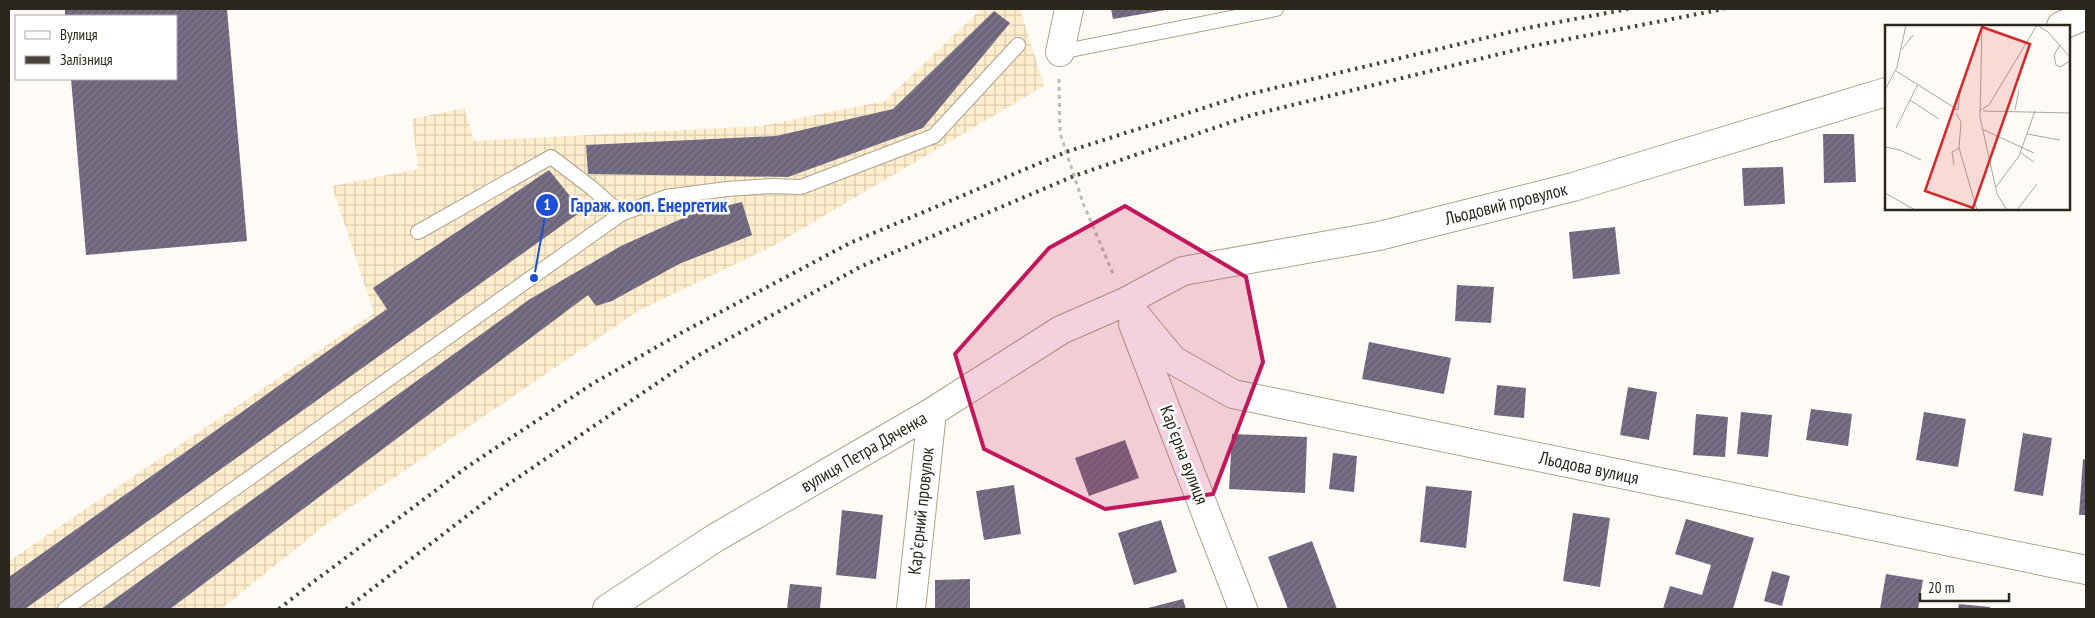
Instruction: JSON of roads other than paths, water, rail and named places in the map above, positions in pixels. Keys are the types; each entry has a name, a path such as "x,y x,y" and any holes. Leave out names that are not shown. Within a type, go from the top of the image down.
{"street":[{"path":"1060,52 1069,9"},
{"path":"2063,25 2086,15"},
{"name":"Льодовий провулок","path":"1125,302 1183,271 1380,236 1572,187 1885,92"},
{"name":"вулиця Петра Дяченка","path":"606,609 716,538 932,412 1061,330 1125,302"},
{"name":"Льодова вулиця","path":"1125,302 1173,360 1233,394 2086,570"},
{"name":"Карʼєрна вулиця","path":"1125,302 1244,609"},
{"name":"Карʼєрний провулок","path":"911,609 932,412"}],"lane":[{"path":"1060,52 1276,9"},
{"path":"65,609 621,214 666,197 727,189 770,186 801,188 934,136 1018,45"},
{"path":"418,232 551,156 592,188 621,214"}],"railway":[{"path":"279,609 467,467 592,384 681,333 850,243 1066,152 1241,96 1527,28 1628,9"},
{"path":"346,609 507,485 697,356 862,266 1074,176 1252,115 1532,46 1724,9"}],"place":[{"name":"Гараж. кооп. Енергетик","path":"534,278"}]}
